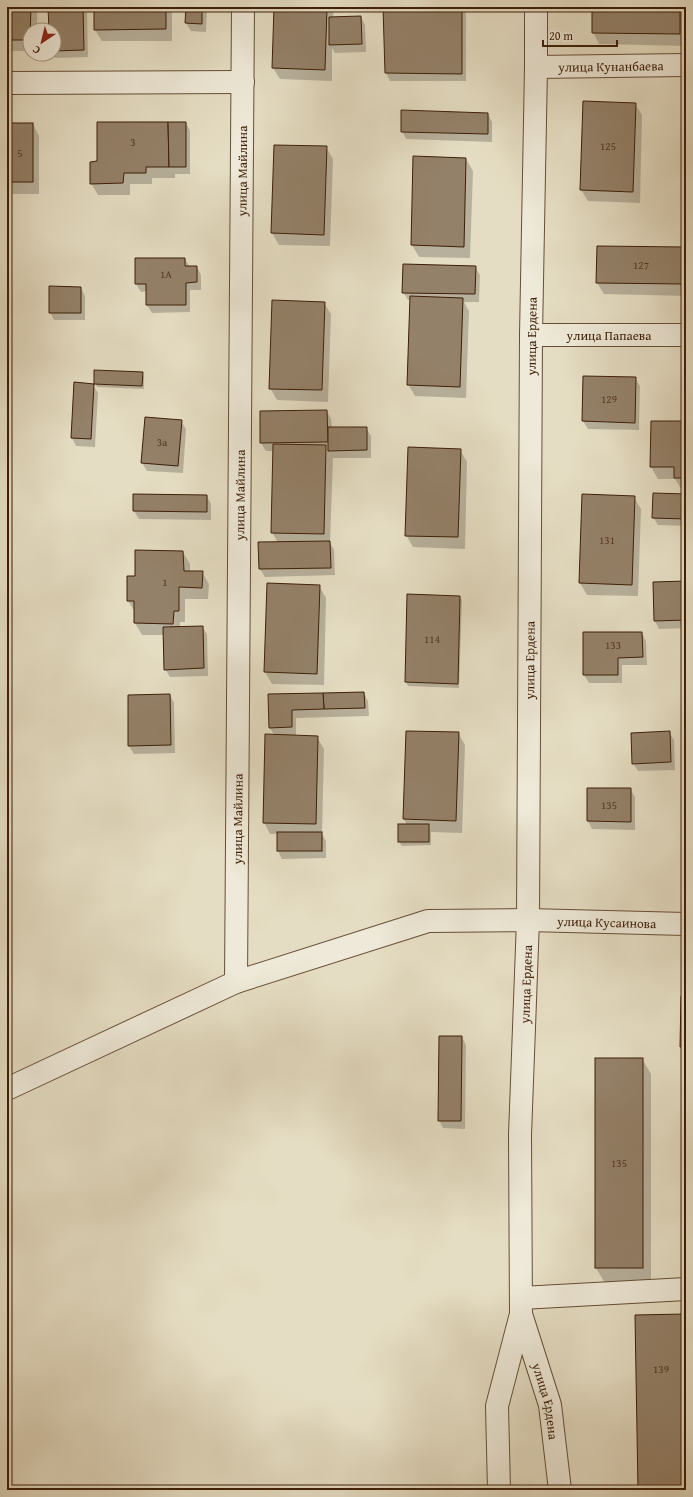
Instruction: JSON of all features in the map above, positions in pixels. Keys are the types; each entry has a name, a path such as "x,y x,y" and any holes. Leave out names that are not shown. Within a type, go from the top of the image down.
{"street":[{"name":"улица Майлина","path":"236,982 243,7"},
{"name":"улица Ердена","path":"499,1490 497,1406 521,1306 520,1135 528,920 531,335 536,7"},
{"name":"улица Кунанбаева","path":"536,67 686,65"},
{"path":"7,83 243,82"},
{"name":"улица Папаева","path":"531,335 686,335"},
{"name":"улица Кусаинова","path":"7,1089 236,982 428,921 528,920 686,924"},
{"path":"521,1306 686,1289"},
{"name":"улица Ердена","path":"521,1306 550,1405 560,1490"}],"building":[{"path":"7,7 31,7 31,22 22,22 22,40 7,40"},
{"path":"48,7 83,7 84,50 62,51 62,22 49,22"},
{"path":"94,7 166,7 166,29 94,30"},
{"path":"186,7 202,7 202,24 185,23"},
{"path":"274,7 327,7 325,70 272,68"},
{"path":"383,7 462,7 462,74 385,73"},
{"path":"592,7 680,7 680,34 592,33"},
{"path":"361,16 362,44 329,45 329,17"},
{"path":"583,101 636,103 633,192 580,190"},
{"path":"401,110 488,113 488,134 401,132"},
{"path":"97,122 168,122 169,167 146,167 146,173 124,173 123,183 90,184 90,162 97,161"},
{"path":"168,122 186,122 186,167 169,167"},
{"path":"7,123 33,123 33,182 7,182"},
{"path":"274,145 327,146 324,235 271,233"},
{"path":"413,156 466,158 464,247 411,245"},
{"path":"597,246 685,247 685,284 596,283"},
{"path":"135,258 185,258 185,266 197,266 197,282 186,283 186,305 146,305 146,284 135,284"},
{"path":"403,264 476,266 475,294 402,293"},
{"path":"49,286 81,287 81,313 49,313"},
{"path":"410,296 463,298 460,387 407,385"},
{"path":"272,300 325,302 322,390 269,389"},
{"path":"94,370 143,372 142,386 94,384"},
{"path":"583,376 636,377 635,423 582,421"},
{"path":"74,382 94,384 91,439 71,438"},
{"path":"327,410 328,442 260,443 260,411"},
{"path":"145,417 182,420 178,466 141,463"},
{"path":"651,421 686,421 686,478 674,478 674,467 650,467"},
{"path":"328,427 367,427 367,450 328,451"},
{"path":"273,444 326,445 324,534 271,533"},
{"path":"408,447 461,449 458,537 405,536"},
{"path":"653,493 686,494 686,519 652,518"},
{"path":"133,494 207,495 207,512 133,511"},
{"path":"582,494 635,496 632,585 579,583"},
{"path":"330,541 331,568 259,569 258,542"},
{"path":"135,550 183,551 184,571 203,571 202,588 179,587 179,611 174,611 173,624 134,623 134,601 127,601 127,576 135,576"},
{"path":"686,581 686,620 654,621 653,582"},
{"path":"267,583 320,585 317,674 264,672"},
{"path":"407,594 460,596 458,684 405,682"},
{"path":"203,626 204,668 164,670 163,627"},
{"path":"583,632 642,632 643,657 618,658 618,675 583,675"},
{"path":"364,692 365,708 324,709 323,693"},
{"path":"323,693 324,709 292,710 292,727 269,728 268,694"},
{"path":"170,694 171,745 128,746 128,695"},
{"path":"406,731 459,732 456,821 403,819"},
{"path":"670,731 671,762 632,764 631,733"},
{"path":"265,734 318,736 316,824 263,823"},
{"path":"587,788 631,788 631,822 587,821"},
{"path":"398,824 429,824 429,842 398,842"},
{"path":"277,832 322,832 322,851 277,851"},
{"path":"681,996 686,996 686,1047 680,1047"},
{"path":"439,1036 462,1036 461,1121 438,1121"},
{"path":"595,1058 643,1058 643,1268 595,1268"},
{"path":"685,1314 686,1490 638,1490 635,1315"}]}
